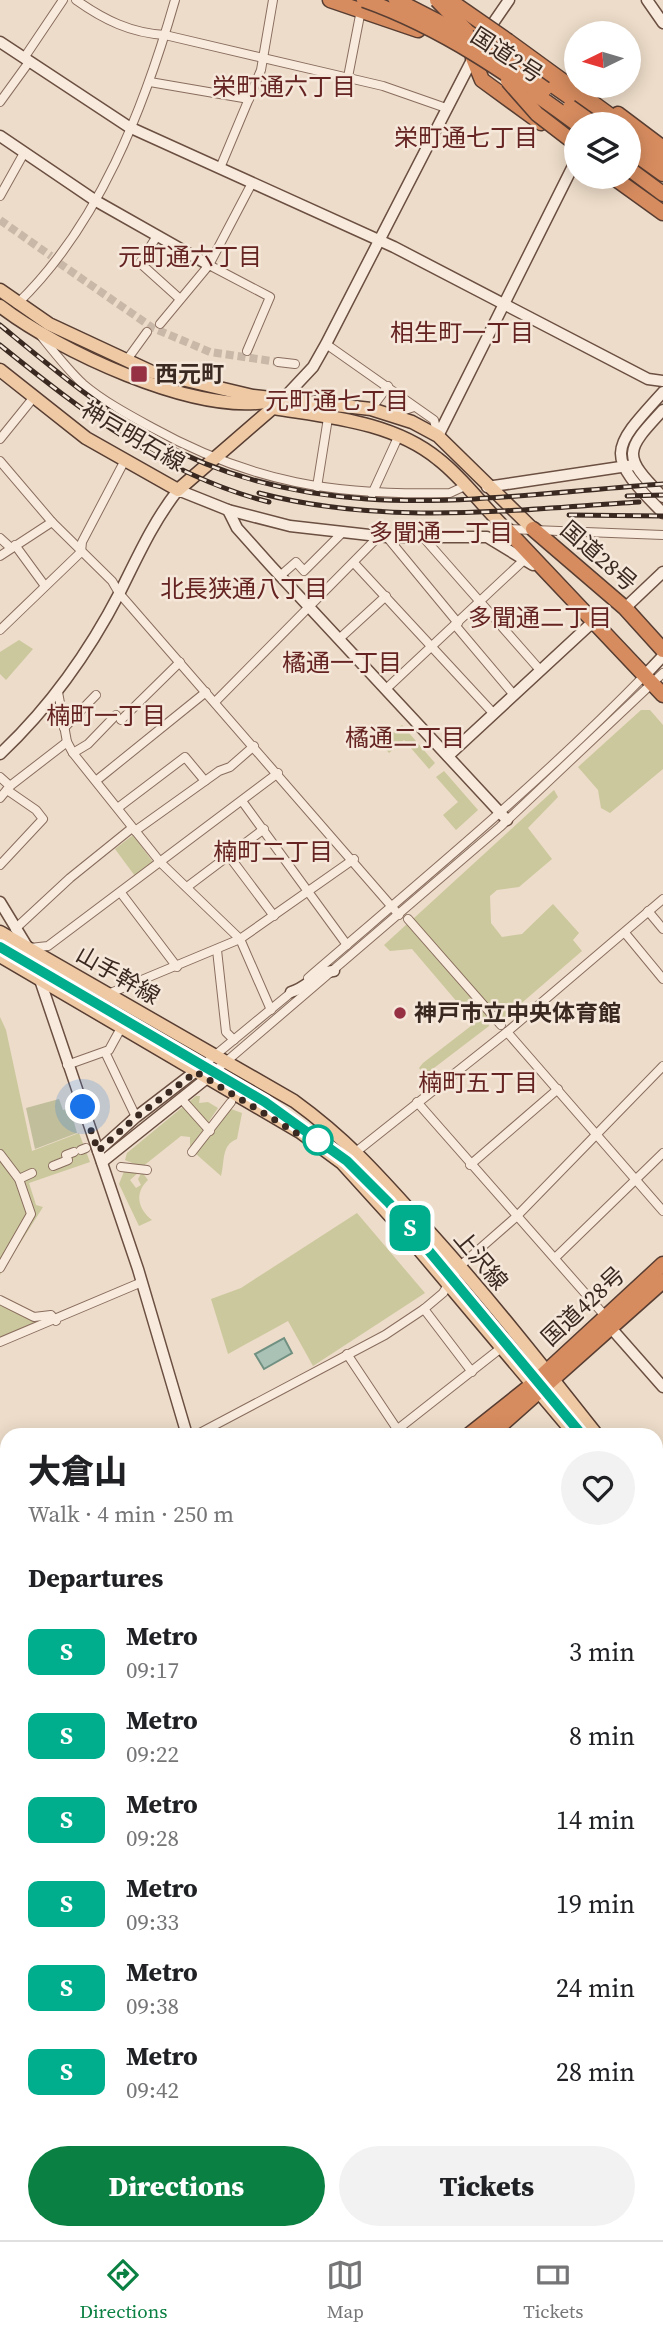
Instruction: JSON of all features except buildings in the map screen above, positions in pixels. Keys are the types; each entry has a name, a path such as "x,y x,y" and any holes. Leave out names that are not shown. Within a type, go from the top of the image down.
{"highway":[{"name":"国道2号","path":"330,0 363,5 440,39 473,58 564,122"},
{"name":"国道2号","path":"388,0 451,20 484,37 598,112"},
{"path":"396,0 480,43 577,112"},
{"path":"437,0 468,32 521,98 564,136"},
{"path":"450,0 600,112"},
{"path":"363,5 407,16 471,50 564,114"},
{"path":"484,37 516,40 564,74"},
{"path":"473,58 482,80 564,138"},
{"path":"596,98 663,148"},
{"path":"641,141 663,160"},
{"path":"641,146 663,160"},
{"path":"641,158 663,174"},
{"path":"641,170 663,186"},
{"path":"641,178 663,194"},
{"path":"630,189 663,213"},
{"path":"638,189 663,207"},
{"name":"国道28号","path":"506,529 656,682"},
{"name":"国道28号","path":"533,529 625,608 663,650"},
{"name":"国道428号","path":"503,1428 537,1388 608,1322 663,1264"},
{"name":"国道428号","path":"608,1322 663,1281"},
{"name":"国道428号","path":"479,1428 537,1388"}],"main road":[{"name":"神戸明石線","path":"0,290 18,304 126,361 190,383 370,426 399,436 437,457 506,529"},
{"name":"神戸明石線","path":"1,309 93,360 172,389 235,403 371,409 393,414 438,436 487,487 533,529"},
{"name":"神戸明石線","path":"0,370 86,438 178,490 279,403"},
{"name":"山手幹線","path":"0,932 220,1060"},
{"name":"山手幹線","path":"0,956 201,1075"},
{"name":"上沢線","path":"220,1060 294,1101 356,1149 460,1266 591,1428"},
{"name":"上沢線","path":"201,1075 300,1132 342,1163 449,1284 569,1428"}],"street":[{"path":"0,102 63,0"},
{"path":"76,0 101,18 142,34 165,35 348,77 446,108"},
{"path":"1,309 18,304 58,256 96,201 150,82 175,0"},
{"path":"220,168 261,70 273,0"},
{"path":"279,403 313,367 446,108 484,37 509,0"},
{"path":"647,0 663,23"},
{"path":"348,77 363,5"},
{"path":"0,42 129,127 504,301 648,379 663,381"},
{"path":"150,82 249,99"},
{"path":"0,136 96,201 270,297 247,351"},
{"path":"0,196 24,153"},
{"path":"160,324 209,265 252,183"},
{"path":"438,436 564,184"},
{"path":"157,236 140,264 180,299"},
{"path":"34,329 84,385 139,421 215,460 287,481 372,494 450,493 465,486"},
{"path":"126,361 147,332"},
{"path":"326,344 434,420 438,436"},
{"path":"278,362 295,364"},
{"path":"371,409 388,386"},
{"path":"663,392 628,431 621,452 628,466 663,497"},
{"path":"0,439 34,397"},
{"path":"393,414 414,407"},
{"path":"663,410 634,444 628,466 628,477 663,513"},
{"path":"317,487 328,418"},
{"path":"372,494 399,436"},
{"path":"0,630 81,552 82,542 125,460"},
{"path":"0,461 52,522 112,581 119,593 354,859 396,911"},
{"path":"487,487 628,466"},
{"path":"0,754 58,692 119,593 159,514 178,490 228,510 290,526 383,537 490,538 554,580"},
{"path":"228,510 237,528 280,576 504,816"},
{"path":"0,556 52,522"},
{"path":"490,538 506,529 663,535"},
{"path":"280,576 296,562 304,570 343,532"},
{"path":"215,702 309,606 383,537"},
{"path":"383,537 514,695"},
{"path":"423,537 540,670"},
{"path":"0,538 13,547 45,586"},
{"path":"386,690 525,559"},
{"path":"355,563 494,714"},
{"path":"625,608 663,572"},
{"path":"339,639 386,596"},
{"path":"447,756 595,620"},
{"path":"100,1156 334,971 396,911 656,682 663,656"},
{"path":"73,753 88,744 180,663"},
{"path":"58,692 67,742 73,753 119,807 161,863 240,939 271,1010"},
{"path":"97,780 206,692"},
{"path":"64,728 96,695"},
{"path":"0,798 8,788 67,742"},
{"path":"15,929 70,878 134,830 230,767 254,746"},
{"path":"119,807 185,757 205,781"},
{"path":"28,948 48,946 278,773"},
{"path":"0,777 8,788 43,819 0,865"},
{"path":"242,801 347,945"},
{"path":"187,887 264,829"},
{"path":"229,856 274,916"},
{"path":"108,994 240,939 354,859"},
{"path":"121,893 177,967"},
{"path":"342,1163 625,933 663,899"},
{"path":"0,902 28,948 40,980 142,1282 185,1428"},
{"path":"100,1156 136,1117 220,1060 234,1040 347,945 396,911"},
{"path":"648,911 663,929"},
{"path":"408,919 663,1211"},
{"path":"625,933 663,979"},
{"path":"217,950 226,1032 234,1040"},
{"path":"291,992 300,990 323,972 334,971"},
{"path":"67,1065 105,1052 121,1028"},
{"path":"105,1052 136,1117"},
{"path":"209,1428 385,1335 424,1309 449,1284 460,1266 516,1217 663,1066"},
{"path":"470,1165 558,1089"},
{"path":"192,1152 231,1102"},
{"path":"417,1102 555,1258 663,1386"},
{"path":"185,1103 209,1131"},
{"path":"52,1166 68,1160 66,1155 81,1150"},
{"path":"555,1258 663,1153"},
{"path":"0,1154 19,1179 31,1214 0,1268"},
{"path":"121,1167 147,1170"},
{"path":"19,1179 32,1173"},
{"path":"0,1342 56,1321 142,1282"},
{"path":"0,1300 34,1317 51,1315 56,1321"},
{"path":"424,1309 472,1372"},
{"path":"405,1428 501,1348"},
{"path":"347,1354 397,1428"}],"shaded area":[{"path":"19,640 33,649 6,680 0,674 0,652"},
{"path":"641,710 650,710 663,725 663,769 610,813 601,808 598,790 578,767"},
{"path":"402,725 435,763 429,769 404,740 389,753 380,743"},
{"path":"444,771 478,810 456,830 443,815 458,802 436,777"},
{"path":"554,790 558,797 528,828 552,859 519,887 497,890 490,896 491,923 502,937 522,934 553,904 579,933 573,940 582,951 502,1020 413,919"},
{"path":"133,835 153,862 135,876 115,849"},
{"path":"407,924 490,1020 489,1026 430,1071 423,1073 419,1068 423,1063 471,1026 469,1016 412,949 390,951 384,945"},
{"path":"0,1017 6,1030 32,1151 79,1133 90,1162 29,1183 36,1205 43,1207 0,1275"},
{"path":"196,1096 200,1096 199,1103 208,1102 218,1108 190,1149 190,1137 181,1136 142,1167 125,1160 127,1153"},
{"path":"59,1099 63,1110 70,1108 77,1133 35,1149 26,1108"},
{"path":"231,1109 242,1113 237,1139 226,1149 221,1176 196,1154"},
{"path":"125,1169 140,1171 130,1180 136,1188 141,1185 138,1179 142,1172 148,1180 139,1195 141,1206 152,1220 139,1226 119,1184"},
{"path":"357,1213 425,1293 313,1366 288,1321 228,1354 211,1299 241,1288"},
{"path":"0,1305 39,1321 0,1337"},
{"path":"284,1338 292,1353 264,1369 255,1354"}],"tunnel":[{"path":"0,220 51,256"},
{"path":"59,263 153,328 210,352 278,362"}],"railway":[{"path":"0,325 57,372 137,429 219,469 280,487 342,497 406,500 534,495 663,484"},
{"path":"0,345 94,417 160,458 195,476 269,502"},
{"path":"259,493 306,503 400,512 448,513 639,502"},
{"path":"627,496 663,495"},
{"path":"569,515 663,516"}],"metro line":[{"name":"S","path":"0,947 201,1062 265,1102 347,1161 389,1203 576,1428"}],"place":[{"name":"西元町","path":"139,374"},
{"name":"神戸市立中央体育館","path":"400,1013"}],"district":[{"name":"栄町通六丁目","path":"284,86"},
{"name":"栄町通七丁目","path":"466,137"},
{"name":"元町通六丁目","path":"190,256"},
{"name":"相生町一丁目","path":"462,332"},
{"name":"元町通七丁目","path":"337,400"},
{"name":"多聞通一丁目","path":"441,532"},
{"name":"北長狭通八丁目","path":"244,588"},
{"name":"多聞通二丁目","path":"540,617"},
{"name":"橘通一丁目","path":"342,662"},
{"name":"楠町一丁目","path":"106,715"},
{"name":"橘通二丁目","path":"405,737"},
{"name":"楠町二丁目","path":"273,851"},
{"name":"楠町五丁目","path":"478,1082"}],"route":[{"path":"83,1107 98,1151 136,1117 196,1072 300,1132 321,1148 318,1140"}]}
